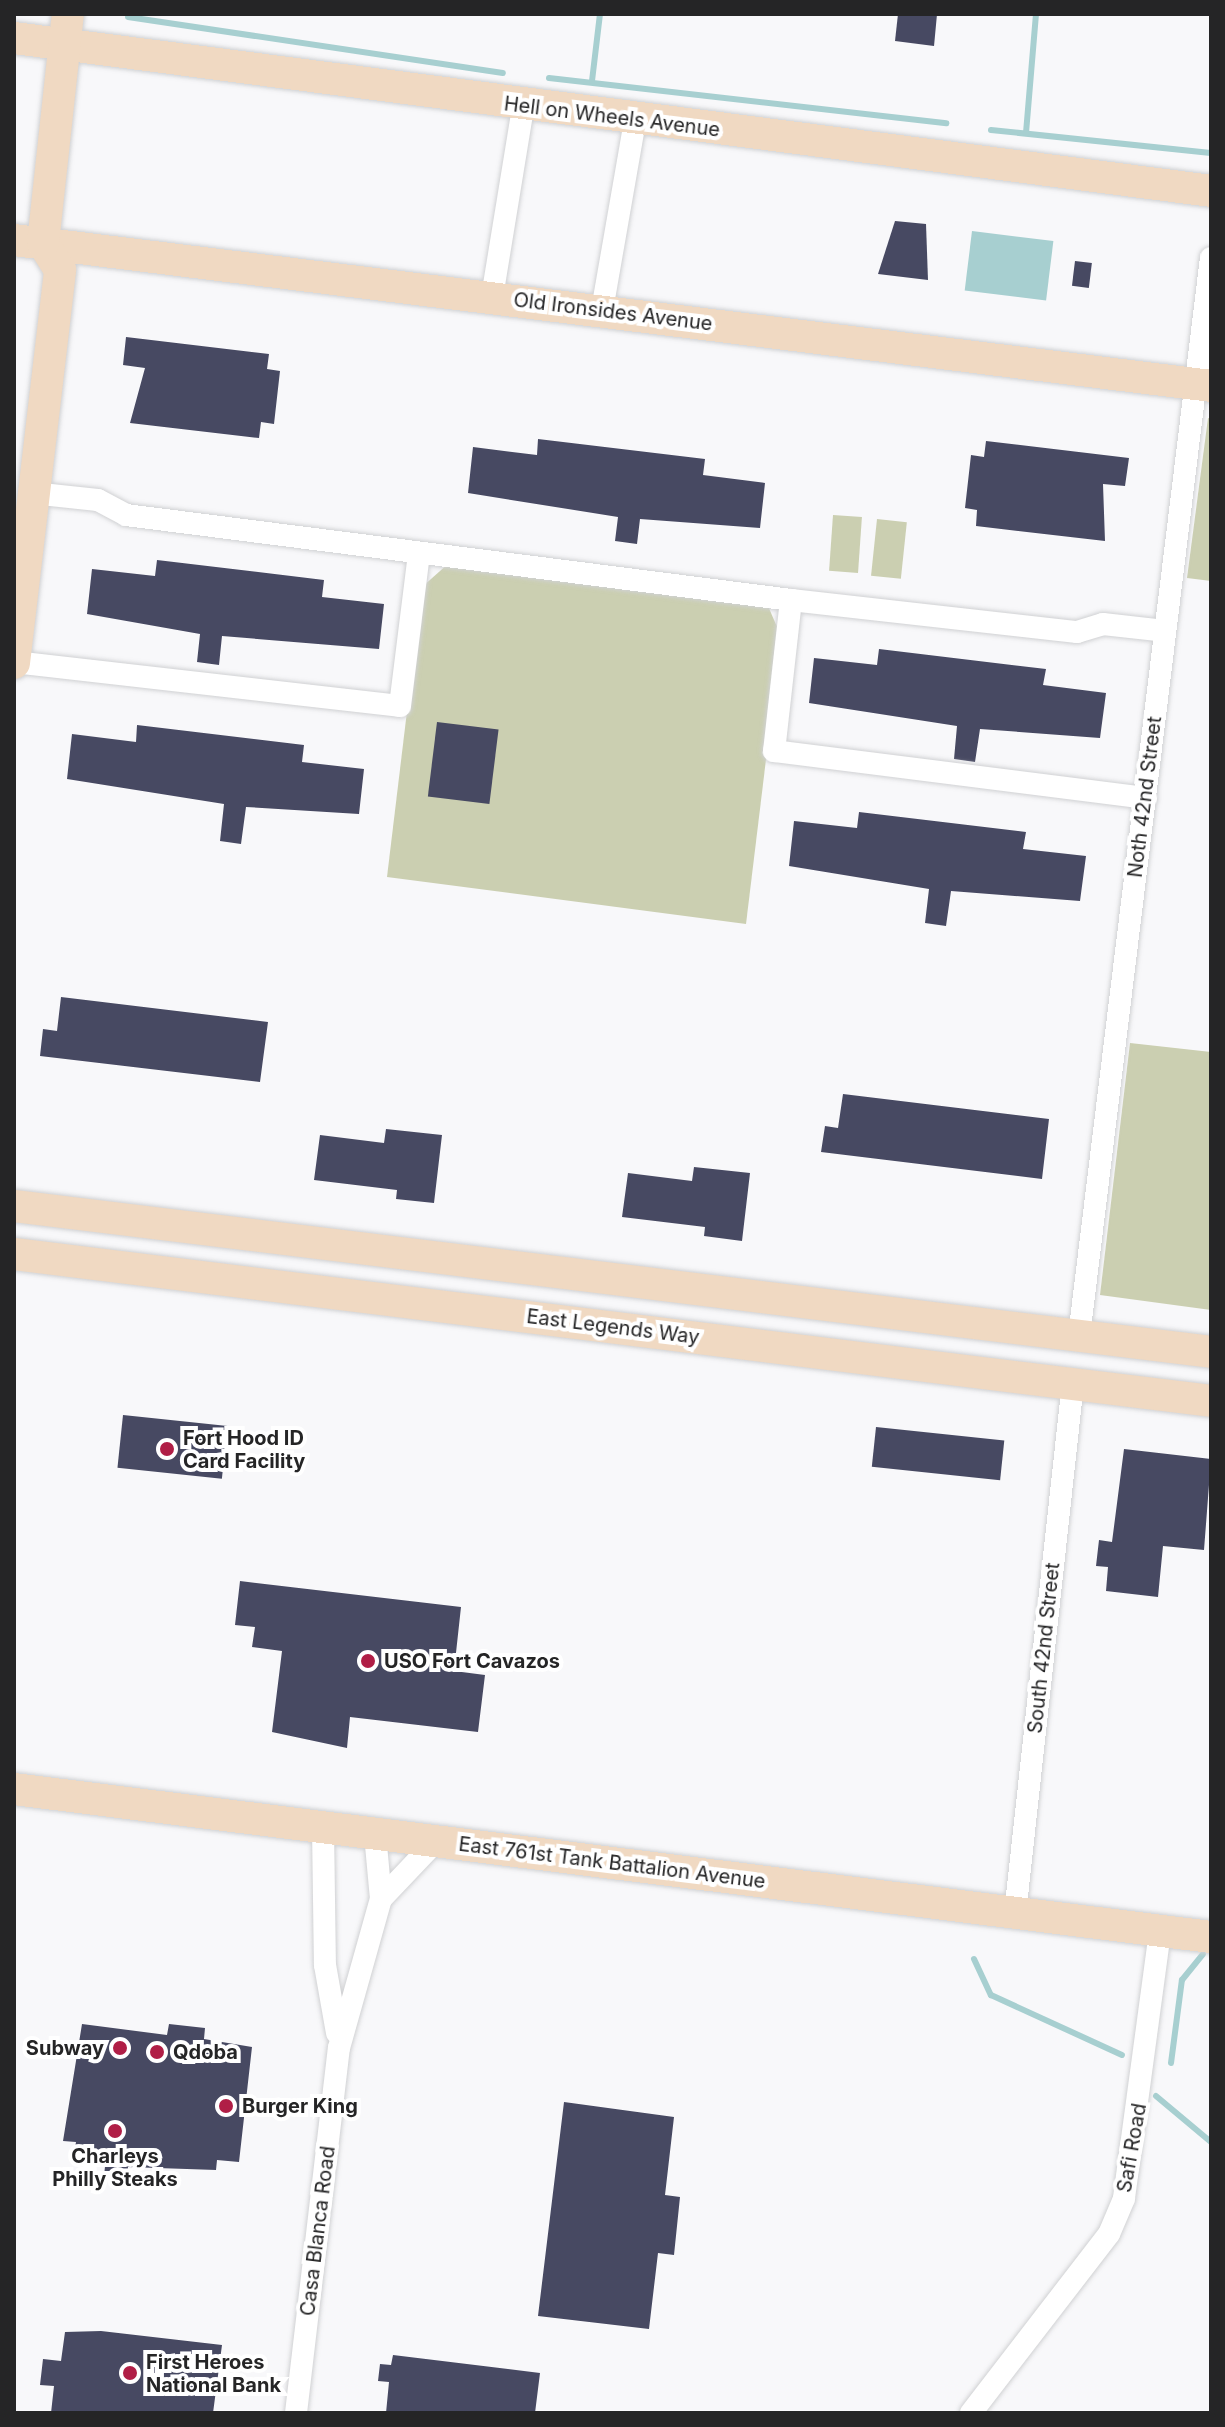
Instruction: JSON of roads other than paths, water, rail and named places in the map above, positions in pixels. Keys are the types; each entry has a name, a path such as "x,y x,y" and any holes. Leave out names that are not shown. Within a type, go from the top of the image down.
{"street":[{"path":"14,265 28,242 68,14"},
{"name":"Hell on Wheels Avenue","path":"14,38 523,107 1211,191"},
{"path":"492,297 523,107"},
{"path":"602,310 635,120"},
{"path":"28,242 60,270 14,663 400,706 419,553"},
{"name":"Old Ironsides Avenue","path":"28,242 1203,385"},
{"name":"Noth 42nd Street","path":"1079,1336 1165,631 1203,385 1211,258"},
{"path":"32,493 98,500 126,515 791,600 1077,632 1103,624 1165,631"},
{"path":"791,600 774,751 1146,798"},
{"path":"14,1206 1211,1352"},
{"name":"East Legends Way","path":"14,1254 1211,1401"},
{"path":"996,1373 1059,1360 1079,1336"},
{"path":"1073,1383 1105,1359 1171,1347"},
{"name":"South 42nd Street","path":"1015,1914 1073,1383"},
{"name":"East 761st Tank Battalion Avenue","path":"14,1789 1211,1937"},
{"name":"Casa Blanca Road","path":"323,1827 325,1965 339,2048"},
{"name":"Casa Blanca Road","path":"375,1834 381,1899"},
{"name":"Casa Blanca Road","path":"296,2413 339,2048 356,1969 381,1899 436,1841"},
{"name":"Safi Road","path":"971,2413 1109,2234 1124,2198 1160,1931"}],"water":[{"path":"972,231 1053,241 1046,301 965,291"}],"waterway":[{"path":"592,81 600,14"},
{"path":"1026,133 1036,14"},
{"path":"128,17 503,73"},
{"path":"549,78 946,123"},
{"path":"991,130 1211,153"},
{"path":"1171,2063 1182,1980 1203,1954"},
{"path":"974,1959 991,1995 1122,2055"},
{"path":"1156,2096 1211,2142"}],"place":[{"name":"Fort Hood ID Card Facility","path":"167,1449"},
{"name":"USO Fort Cavazos","path":"368,1661"},
{"name":"Subway","path":"120,2048"},
{"name":"Qdoba","path":"157,2052"},
{"name":"Burger King","path":"226,2106"},
{"name":"Charleys Philly Steaks","path":"115,2131"},
{"name":"First Heroes National Bank","path":"130,2373"}]}
